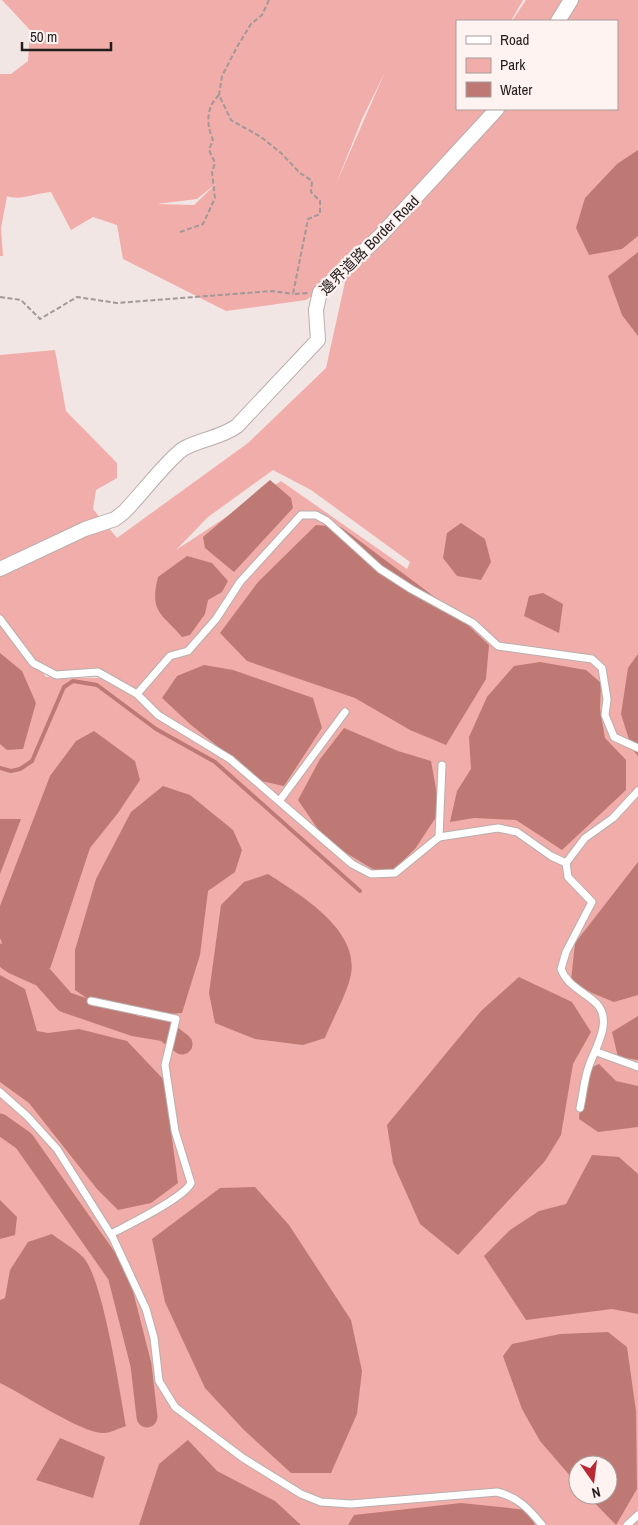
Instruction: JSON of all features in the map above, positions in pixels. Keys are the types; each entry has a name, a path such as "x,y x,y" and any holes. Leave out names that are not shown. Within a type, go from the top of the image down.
{"street":[{"path":"559,20 571,0"},
{"name":"邊界道路 Border Road","path":"0,569 85,529 115,519 124,512 181,450 195,443 230,432 237,426 318,340 316,310 320,292 380,236 497,110"}],"lane":[{"path":"137,694 170,656 188,651 216,619 240,582 300,515 316,516 327,521 380,569 411,589 473,623 498,646 592,659 602,668 607,699 605,715 614,737 638,748"},
{"path":"0,619 33,663 56,675 98,672 137,694 158,715 230,759 280,800 352,864 371,874 382,876 395,873 439,837 498,828 508,829 551,856 566,863"},
{"path":"280,800 345,712"},
{"path":"439,837 442,765"},
{"path":"580,1108 589,1066 597,1052 603,1028 602,1015 597,1004 571,985 561,969 566,952 592,902 568,877 566,863 585,838 613,818 638,791"},
{"path":"91,1001 176,1019 165,1065 175,1131 191,1183 188,1189 177,1197 111,1234"},
{"path":"597,1052 638,1067"},
{"path":"0,1092 27,1116 57,1149 111,1234 146,1309 154,1338 159,1381 165,1394 175,1407 243,1458 301,1494 321,1502 351,1504 497,1492 510,1495 525,1505 542,1525"},
{"path":"627,1525 638,1515"}],"path":[{"path":"180,232 203,224 215,198 212,172 215,163 209,150 213,140 208,128 210,106 219,95 222,76 237,48 251,24 262,16 269,0"},
{"path":"219,95 232,120 261,137 281,153 300,173 312,181 311,192 320,201 320,214 308,219 293,294"},
{"path":"0,297 21,300 40,319 77,297 117,303 272,291 293,294 320,292"}],"green space":[{"path":"2,0 523,0 512,20 456,20 456,110 618,110 618,20 513,20 526,0 638,0 638,1525 0,1525 0,355 55,350 66,411 117,463 117,478 96,490 93,509 117,538 248,443 326,368 347,273 306,300 226,311 123,259 117,225 93,217 71,230 51,192 23,197 7,196 1,228 3,256 0,256 0,74 11,74 28,61 30,30","holes":["385,72 336,184 362,119","218,182 194,205 157,204 197,199","273,470 311,490 410,562 407,569 281,481 176,550 208,517","37,665 56,675 76,673 104,678 46,677"]}],"water":[{"path":"638,150 638,236 622,249 589,255 576,228 585,198 617,164"},
{"path":"638,252 638,336 622,315 608,276"},
{"path":"270,480 291,498 293,508 234,572 205,548 203,537"},
{"path":"461,523 485,539 491,562 481,580 457,576 443,558 447,533"},
{"path":"316,525 341,527 452,610 489,645 486,679 446,745 410,730 355,698 247,661 220,633 258,582"},
{"path":"187,556 212,563 228,581 222,592 208,600 205,614 190,635 182,637 163,617 156,605 155,598 158,577"},
{"path":"543,593 563,604 559,633 524,616 529,596"},
{"path":"0,653 22,671 36,703 23,749 7,750 0,744"},
{"path":"638,654 638,756 632,749 621,714 628,668"},
{"path":"540,662 586,670 601,683 600,709 605,738 626,760 626,790 562,850 516,820 474,818 450,822 457,791 471,769 469,737 487,697 514,666"},
{"path":"204,665 233,670 313,698 322,728 284,786 261,781 191,725 162,698 177,676"},
{"path":"344,728 398,751 431,761 440,811 415,849 386,877 326,841 298,800 320,759"},
{"path":"94,731 135,761 140,780 118,813 90,848 50,969 5,951 0,938 0,906 50,776 76,741"},
{"path":"163,786 190,795 233,830 242,850 235,872 208,891 200,955 182,1013 146,1016 98,1006 75,990 75,950 96,879 131,812"},
{"path":"0,819 21,819 0,874"},
{"path":"638,862 638,995 614,1002 592,993 571,981 575,943"},
{"path":"268,874 324,915 346,942 351,958 349,981 325,1038 303,1045 255,1039 215,1023 209,993 221,905 244,882"},
{"path":"0,975 25,989 37,1031 48,1033 79,1029 127,1041 164,1080 178,1183 151,1203 118,1210 97,1189 29,1103 0,1082"},
{"path":"519,977 572,1002 591,1032 573,1064 561,1135 545,1161 458,1255 420,1224 393,1163 387,1125 481,1011"},
{"path":"638,1016 638,1060 618,1057 612,1032"},
{"path":"599,1064 616,1081 638,1086 638,1127 598,1132 579,1119 583,1071"},
{"path":"592,1155 619,1157 638,1174 638,1314 612,1309 526,1320 484,1256 510,1230 539,1211 566,1204"},
{"path":"255,1187 289,1225 351,1320 362,1371 357,1414 331,1473 291,1473 244,1430 205,1388 165,1302 152,1239 220,1188"},
{"path":"0,1200 17,1217 15,1235 0,1239"},
{"path":"52,1234 83,1257 90,1269 104,1311 126,1426 109,1432 95,1432 68,1421 0,1383 0,1300 5,1298 10,1270 28,1242"},
{"path":"608,1332 627,1347 636,1411 637,1489 616,1525 597,1505 618,1505 618,1455 568,1455 568,1473 540,1441 522,1409 503,1356 512,1344 560,1334"},
{"path":"60,1438 105,1457 93,1498 36,1480"},
{"path":"188,1440 217,1471 275,1501 301,1525 139,1525 159,1464"},
{"path":"461,1503 528,1510 535,1525 348,1525 354,1515"}],"waterway":[{"path":"0,768 11,771 20,769 32,761 64,687 73,681 97,685 156,729 215,762 360,891"},
{"path":"0,954 14,964 43,977 65,1002 135,1026 165,1031 182,1044"},
{"path":"0,1124 24,1141 118,1275 141,1365 147,1417"}]}
